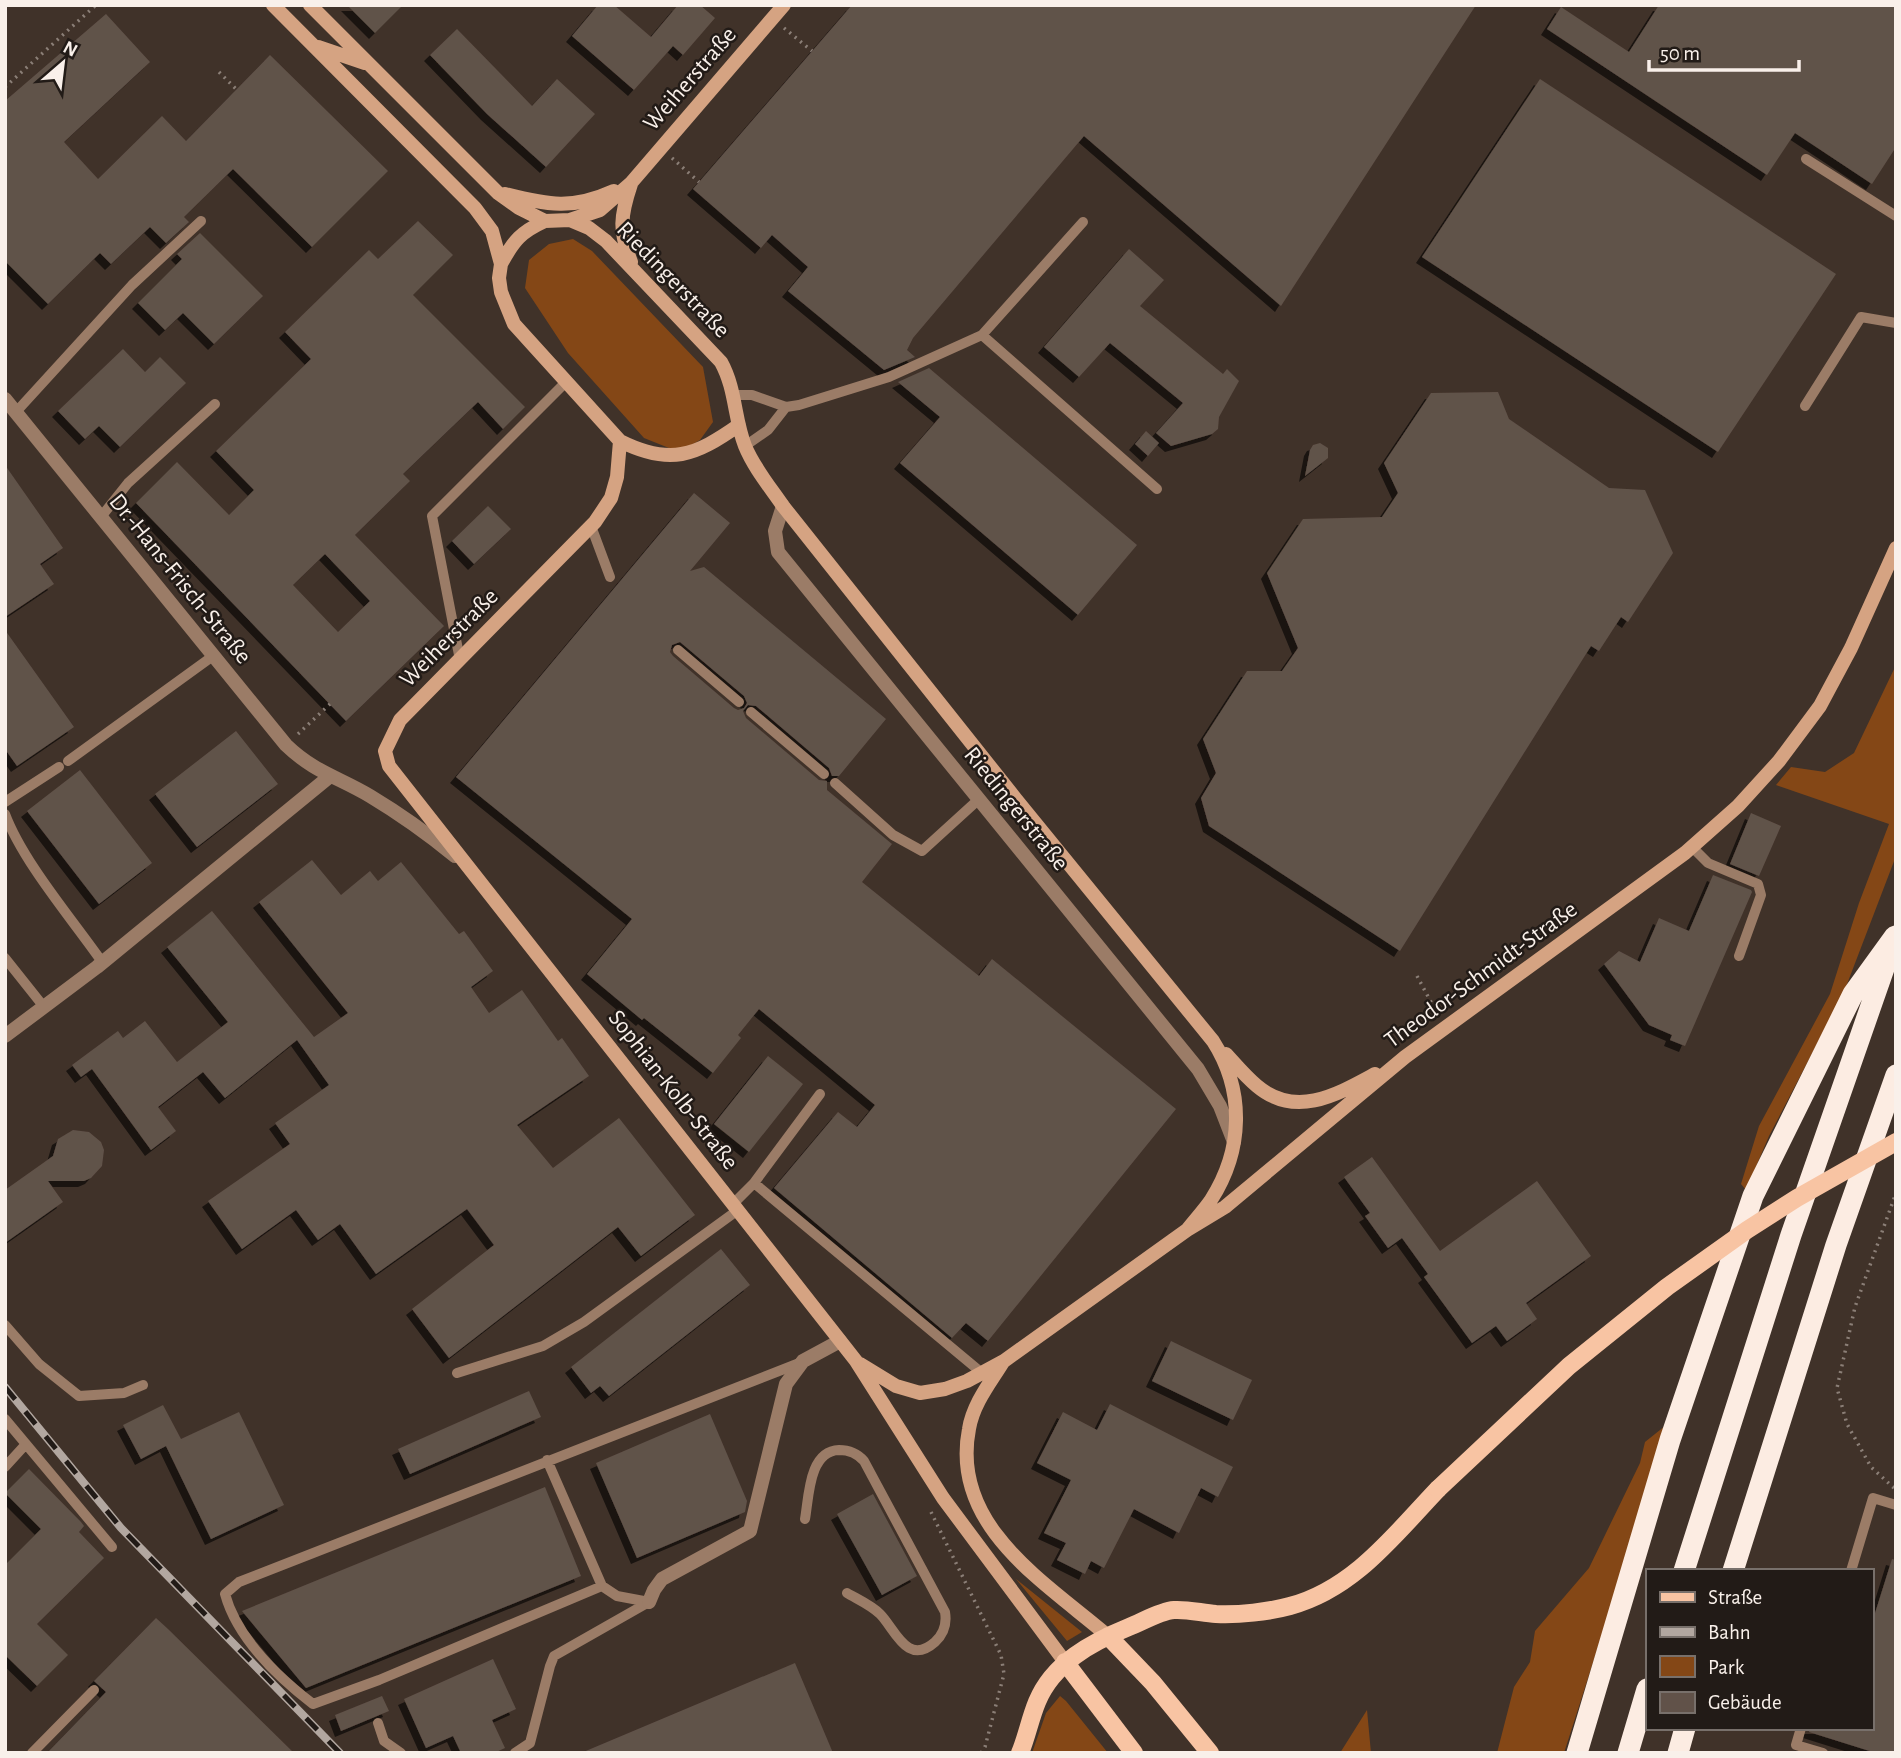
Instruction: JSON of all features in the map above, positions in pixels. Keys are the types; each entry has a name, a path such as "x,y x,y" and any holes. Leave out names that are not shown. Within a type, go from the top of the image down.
{"highway":[{"path":"1685,1569 1791,1235 1896,936"},
{"path":"1577,1753 1671,1440 1753,1196 1853,994 1896,936"},
{"path":"1734,1569 1836,1245 1896,1075"},
{"path":"1628,1753 1646,1692"},
{"path":"1678,1753 1684,1730"}],"main road":[{"path":"273,5 475,208 492,231 501,264"},
{"path":"310,5 498,193 519,208 545,221"},
{"name":"Weiherstraße","path":"570,220 600,210 631,183 784,5"},
{"path":"314,46 369,65"},
{"path":"498,193 537,203 564,204 590,202 631,183"},
{"path":"631,183 620,226 633,267"},
{"path":"570,220 545,221 527,229 514,240 501,264 501,292 514,324 620,441 641,451 669,457 694,453 739,425"},
{"name":"Riedingerstraße","path":"570,220 598,235 633,267 721,362 730,379 745,446 783,506 1030,817 1213,1041 1230,1071 1235,1096 1234,1142 1231,1157 1211,1199 1187,1230"},
{"name":"Weiherstraße","path":"470,867 389,766 385,751 400,720 591,526 611,498 617,477 620,441"},
{"name":"Theodor-Schmidt-Straße","path":"856,1361 896,1385 920,1393 945,1389 1004,1361 1187,1230 1225,1207 1405,1057 1692,847 1738,806 1779,761 1820,706 1852,648 1896,548"},
{"name":"Sophian-Kolb-Straße","path":"470,867 856,1361"},
{"path":"1213,1041 1258,1087 1275,1097 1296,1101 1315,1101 1336,1095 1405,1057"},
{"path":"1020,1753 1037,1701 1051,1677 1065,1662 1108,1636 1172,1610 1220,1614 1258,1611 1290,1606 1336,1587 1361,1568 1438,1489 1569,1366 1647,1302 1747,1230 1797,1198 1896,1142"},
{"path":"856,1361 943,1498 1134,1753"},
{"path":"1004,1361 978,1402 969,1427 966,1451 968,1476 979,1506 997,1538 1016,1559 1108,1636 1153,1683 1210,1753"}],"street":[{"name":"Dr.-Hans-Frisch-Straße","path":"5,399 286,745 300,759 329,777"},
{"name":"Riedingerstraße","path":"783,506 775,531 778,552 1198,1069 1220,1106 1234,1142"},
{"path":"5,1036 102,962 329,777 366,794 413,822 470,867"},
{"path":"649,1602 662,1579 750,1531 786,1384 803,1361 840,1341"}],"lane":[{"path":"1806,159 1896,216"},
{"path":"16,412 132,285 201,221"},
{"path":"733,395 752,395 786,407 889,377 982,335 1083,222"},
{"path":"1805,406 1861,317 1896,323"},
{"path":"982,335 1157,489"},
{"path":"460,660 432,516 566,383"},
{"path":"101,517 128,483 215,404"},
{"path":"745,446 768,430 786,407"},
{"path":"591,526 610,577"},
{"path":"678,650 739,702"},
{"path":"5,802 214,656"},
{"path":"751,712 824,774"},
{"path":"835,783 893,835 922,851 978,800"},
{"path":"5,814 9,826 33,865 102,962"},
{"path":"1692,847 1708,863 1758,884 1761,895 1739,956"},
{"path":"5,958 44,1007"},
{"path":"457,1373 511,1358 553,1340 584,1322 735,1207 820,1094"},
{"path":"754,1183 982,1373"},
{"path":"5,1325 39,1364 79,1396 124,1393 143,1385"},
{"path":"602,1586 379,1680 313,1704 286,1683 261,1657 229,1609 225,1594 239,1582 803,1361"},
{"path":"5,1419 112,1547"},
{"path":"5,1467 26,1444"},
{"path":"804,1518 814,1471 822,1457 835,1450 858,1454 943,1608 946,1618 943,1632 926,1648 919,1650 907,1647 879,1613 847,1593"},
{"path":"547,1460 602,1586 618,1596 649,1602"},
{"path":"1851,1569 1873,1498 1896,1505"},
{"path":"515,1753 530,1743 554,1656 649,1602"},
{"path":"32,1753 94,1690"},
{"path":"378,1723 384,1741 401,1753"},
{"path":"1800,1730 1794,1749 1823,1753"}],"path":[{"path":"5,87 96,5"},
{"path":"773,18 812,51"},
{"path":"219,72 236,89"},
{"path":"661,149 699,182"},
{"path":"286,745 330,704"},
{"path":"1417,976 1446,1029"},
{"path":"1896,1193 1855,1307 1837,1388 1847,1424 1871,1467 1896,1489"},
{"path":"963,1577 1001,1655 1004,1674 981,1753"}],"green space":[{"path":"573,239 592,251 703,367 713,422 700,440 679,452 644,438 568,353 525,288 529,260 549,244"},
{"path":"1896,665 1896,856 1844,992 1769,1136 1746,1190 1741,1184 1759,1126 1830,994 1859,903 1889,824 1776,785 1791,767 1825,772 1854,753"},
{"path":"1670,1422 1564,1753 1497,1753 1514,1687 1530,1662 1535,1631 1589,1568 1640,1463 1645,1442"},
{"path":"1016,1579 1082,1632 1067,1641"},
{"path":"1060,1696 1108,1753 1032,1753 1046,1713"},
{"path":"1367,1710 1371,1753 1340,1753"}],"building":[{"path":"347,5 403,5 375,33"},
{"path":"598,5 614,5 651,37 678,5 700,5 715,18 683,55 673,46 634,90 572,36"},
{"path":"852,5 1476,5 1281,306 1084,136 913,338 907,350 915,357 884,370 788,291 808,267 772,235 761,248 693,189"},
{"path":"1659,5 1896,5 1896,147 1872,184 1795,133 1767,175 1547,29 1561,7 1629,52"},
{"path":"106,14 150,62 64,142 98,179 162,116 186,141 270,55 388,171 312,247 233,169 184,217 189,222 166,243 150,227 111,264 100,253 48,304 5,261 5,101"},
{"path":"457,29 532,106 557,79 595,114 546,167 487,114 430,55"},
{"path":"1540,79 1836,274 1718,452 1422,257"},
{"path":"418,221 453,255 413,295 525,407 503,429 478,402 403,474 410,481 355,535 444,626 346,721 136,503 177,462 229,515 254,490 216,451 311,359 285,332 369,250 378,259","holes":["325,554 370,601 338,632 293,585"]},
{"path":"200,233 263,296 214,344 183,313 165,330 138,303 182,259 177,254"},
{"path":"1129,249 1164,280 1140,306 1223,374 1227,369 1239,381 1219,417 1218,429 1212,434 1171,446 1156,433 1183,403 1110,343 1079,377 1044,347"},
{"path":"123,349 145,372 160,357 186,383 120,447 99,426 85,439 58,411"},
{"path":"929,368 1137,545 1078,615 900,463 940,417 898,382"},
{"path":"1498,392 1509,419 1609,488 1645,490 1673,553 1628,622 1621,617 1599,651 1591,646 1400,951 1209,826 1201,798 1216,773 1203,739 1247,671 1282,671 1298,648 1267,573 1303,519 1382,517 1398,493 1384,463 1431,393"},
{"path":"1146,431 1159,443 1148,456 1135,444"},
{"path":"1320,443 1328,448 1328,458 1305,476 1310,450 1313,445"},
{"path":"5,465 63,548 40,564 54,584 5,617"},
{"path":"694,493 730,523 690,571 704,567 886,719 839,776 832,776 829,768 756,706 748,705 743,711 746,718 819,780 827,781 827,790 892,844 862,882 979,976 992,959 1176,1109 988,1341 966,1323 952,1338 774,1188 838,1112 857,1127 875,1105 759,1009 738,1035 741,1038 713,1073 644,1018 642,1020 587,974 632,919 456,777","holes":["680,642 744,696 747,703 744,708 734,708 673,656 670,652 672,645"]},
{"path":"488,506 511,529 474,564 452,541"},
{"path":"5,630 74,727 17,766 5,749"},
{"path":"236,731 278,784 197,847 155,794"},
{"path":"80,770 152,863 99,904 27,811"},
{"path":"1751,813 1781,826 1759,876 1730,864"},
{"path":"312,860 341,895 370,871 378,881 401,862 459,934 464,931 493,971 471,987 489,1013 522,990 558,1041 562,1038 589,1076 517,1125 553,1168 619,1118 695,1215 641,1256 618,1227 449,1358 412,1309 494,1245 467,1209 376,1274 340,1224 318,1240 296,1210 242,1249 208,1201 290,1144 275,1123 329,1085 297,1040 225,1098 203,1072 158,1107 176,1131 151,1150 92,1069 81,1077 72,1065 118,1031 123,1038 145,1021 177,1062 228,1022 167,947 212,911 314,1037 348,1013 259,902"},
{"path":"1713,875 1752,892 1685,1046 1670,1040 1672,1035 1649,1025 1604,964 1619,951 1640,962 1659,918 1689,931"},
{"path":"768,1056 803,1084 749,1152 714,1124"},
{"path":"73,1130 89,1132 101,1142 104,1150 102,1166 91,1178 84,1181 48,1181 63,1202 5,1243 5,1190 53,1156 58,1139"},
{"path":"1372,1157 1440,1251 1537,1181 1591,1256 1526,1303 1537,1319 1507,1341 1496,1326 1472,1343 1424,1277 1428,1274 1402,1238 1388,1248 1365,1216 1370,1213 1344,1177"},
{"path":"721,1249 750,1285 609,1396 600,1386 591,1393 571,1367"},
{"path":"1171,1341 1252,1380 1233,1420 1152,1381"},
{"path":"529,1391 541,1417 410,1474 398,1449"},
{"path":"1110,1404 1233,1467 1218,1497 1201,1488 1179,1533 1134,1509 1104,1568 1091,1561 1085,1574 1057,1560 1066,1543 1044,1533 1071,1480 1037,1463 1063,1412 1097,1430"},
{"path":"163,1405 181,1439 239,1412 284,1505 211,1539 166,1446 141,1459 123,1425"},
{"path":"710,1414 747,1501 745,1512 637,1558 596,1463"},
{"path":"29,1469 81,1522 84,1526 79,1532 104,1558 37,1624 68,1655 37,1686 5,1655 5,1565 41,1529 5,1493"},
{"path":"545,1487 581,1576 306,1688 242,1611"},
{"path":"873,1494 917,1576 882,1595 837,1514"},
{"path":"1892,1559 1896,1560 1896,1753 1876,1753 1809,1732 1873,1730 1873,1620"},
{"path":"156,1618 294,1753 47,1753 106,1692 94,1681"},
{"path":"493,1659 516,1709 492,1720 505,1748 494,1753 461,1753 453,1736 426,1748 404,1699"},
{"path":"795,1663 833,1753 581,1753"},
{"path":"382,1696 389,1711 341,1731 335,1715"}],"railway":[{"path":"5,1387 121,1528 340,1753"}]}
